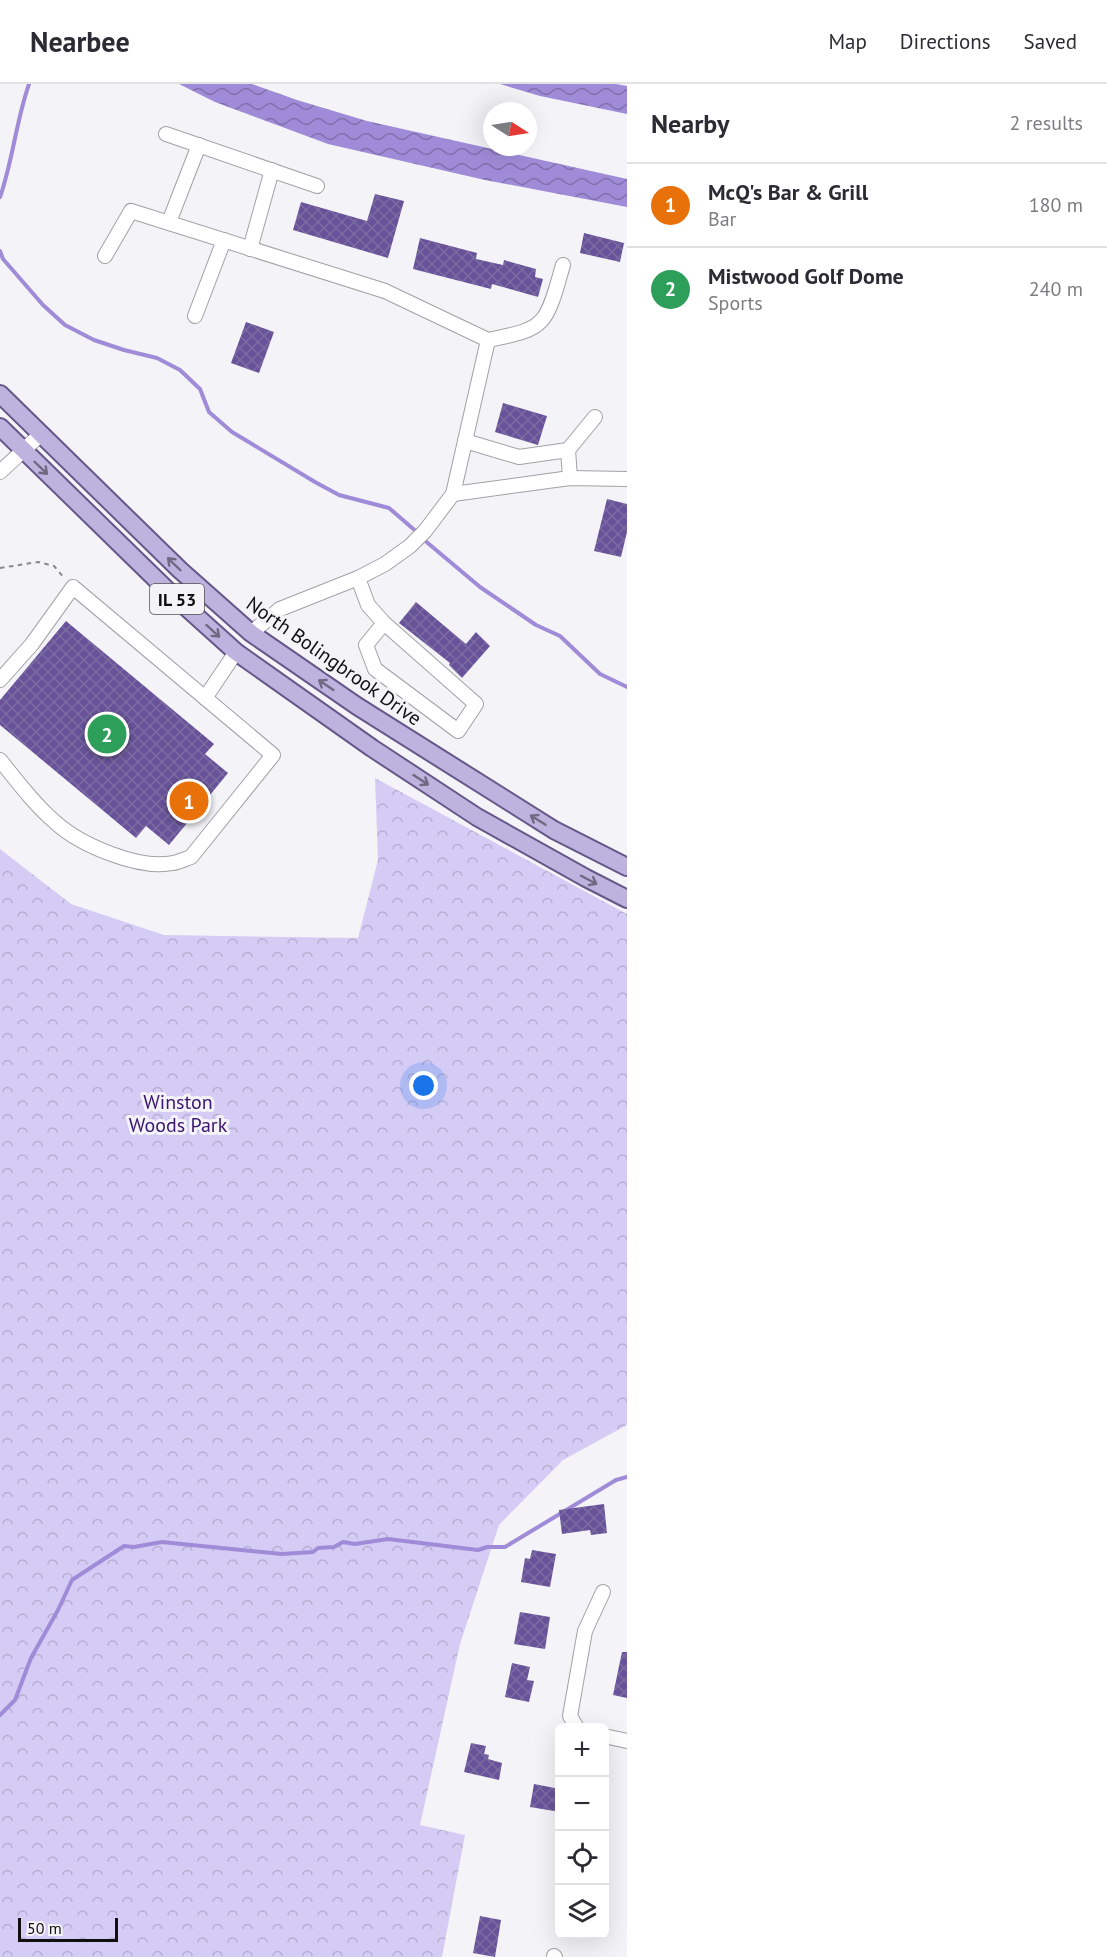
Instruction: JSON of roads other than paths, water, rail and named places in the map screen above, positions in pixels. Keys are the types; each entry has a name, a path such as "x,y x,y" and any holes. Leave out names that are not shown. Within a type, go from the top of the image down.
{"main road":[{"name":"North Bolingbrook Drive","path":"0,394 180,570 251,633 399,733 554,830 627,867"},
{"name":"IL 53","path":"0,427 165,589 236,652 372,748 477,817 627,899"}],"street":[{"path":"166,134 317,186"},
{"path":"169,222 199,145"},
{"path":"250,249 272,170"},
{"path":"105,256 131,211 385,291 489,340 532,327 540,322 547,313 563,265"},
{"path":"195,316 224,240"},
{"path":"251,633 280,609 358,578 385,564 410,546 424,531 453,494 489,340"},
{"path":"465,441 519,457 567,450 595,417"},
{"path":"0,472 40,434"},
{"path":"567,450 570,478"},
{"path":"453,494 570,478 627,479"},
{"path":"358,578 368,605 384,623 476,704 458,730 375,669 366,645 384,623"},
{"path":"0,680 32,644 73,587 273,755 191,857 173,863 152,864 135,861 87,844 55,823 0,760"},
{"path":"205,698 236,652"},
{"path":"575,1723 570,1716 585,1631 603,1592"},
{"path":"609,1737 627,1741"}],"water":[{"path":"179,84 252,84 367,121 483,147 483,156 524,156 627,179 627,207 485,180 328,144 215,102"},
{"path":"500,84 616,84 627,86 627,114 540,96"}],"waterway":[{"path":"0,197 29,84"},
{"path":"0,251 3,259 43,305 65,325 94,340 157,358 180,370 200,389 209,412 232,432 339,495 389,508 418,533"},
{"path":"423,539 480,587 536,625 560,636 600,674 627,687"},
{"path":"0,1715 15,1700 31,1658 72,1580 124,1546 134,1547 162,1542 282,1554 313,1552 318,1548 334,1547 343,1542 355,1544 388,1539 478,1550 487,1547 505,1547 616,1480 627,1477"}],"place":[{"name":"Mistwood Golf Dome","path":"107,734"},
{"name":"McQ's Bar & Grill","path":"189,801"}],"park label":[{"name":"Winston Woods Park","path":"178,1114"}]}
